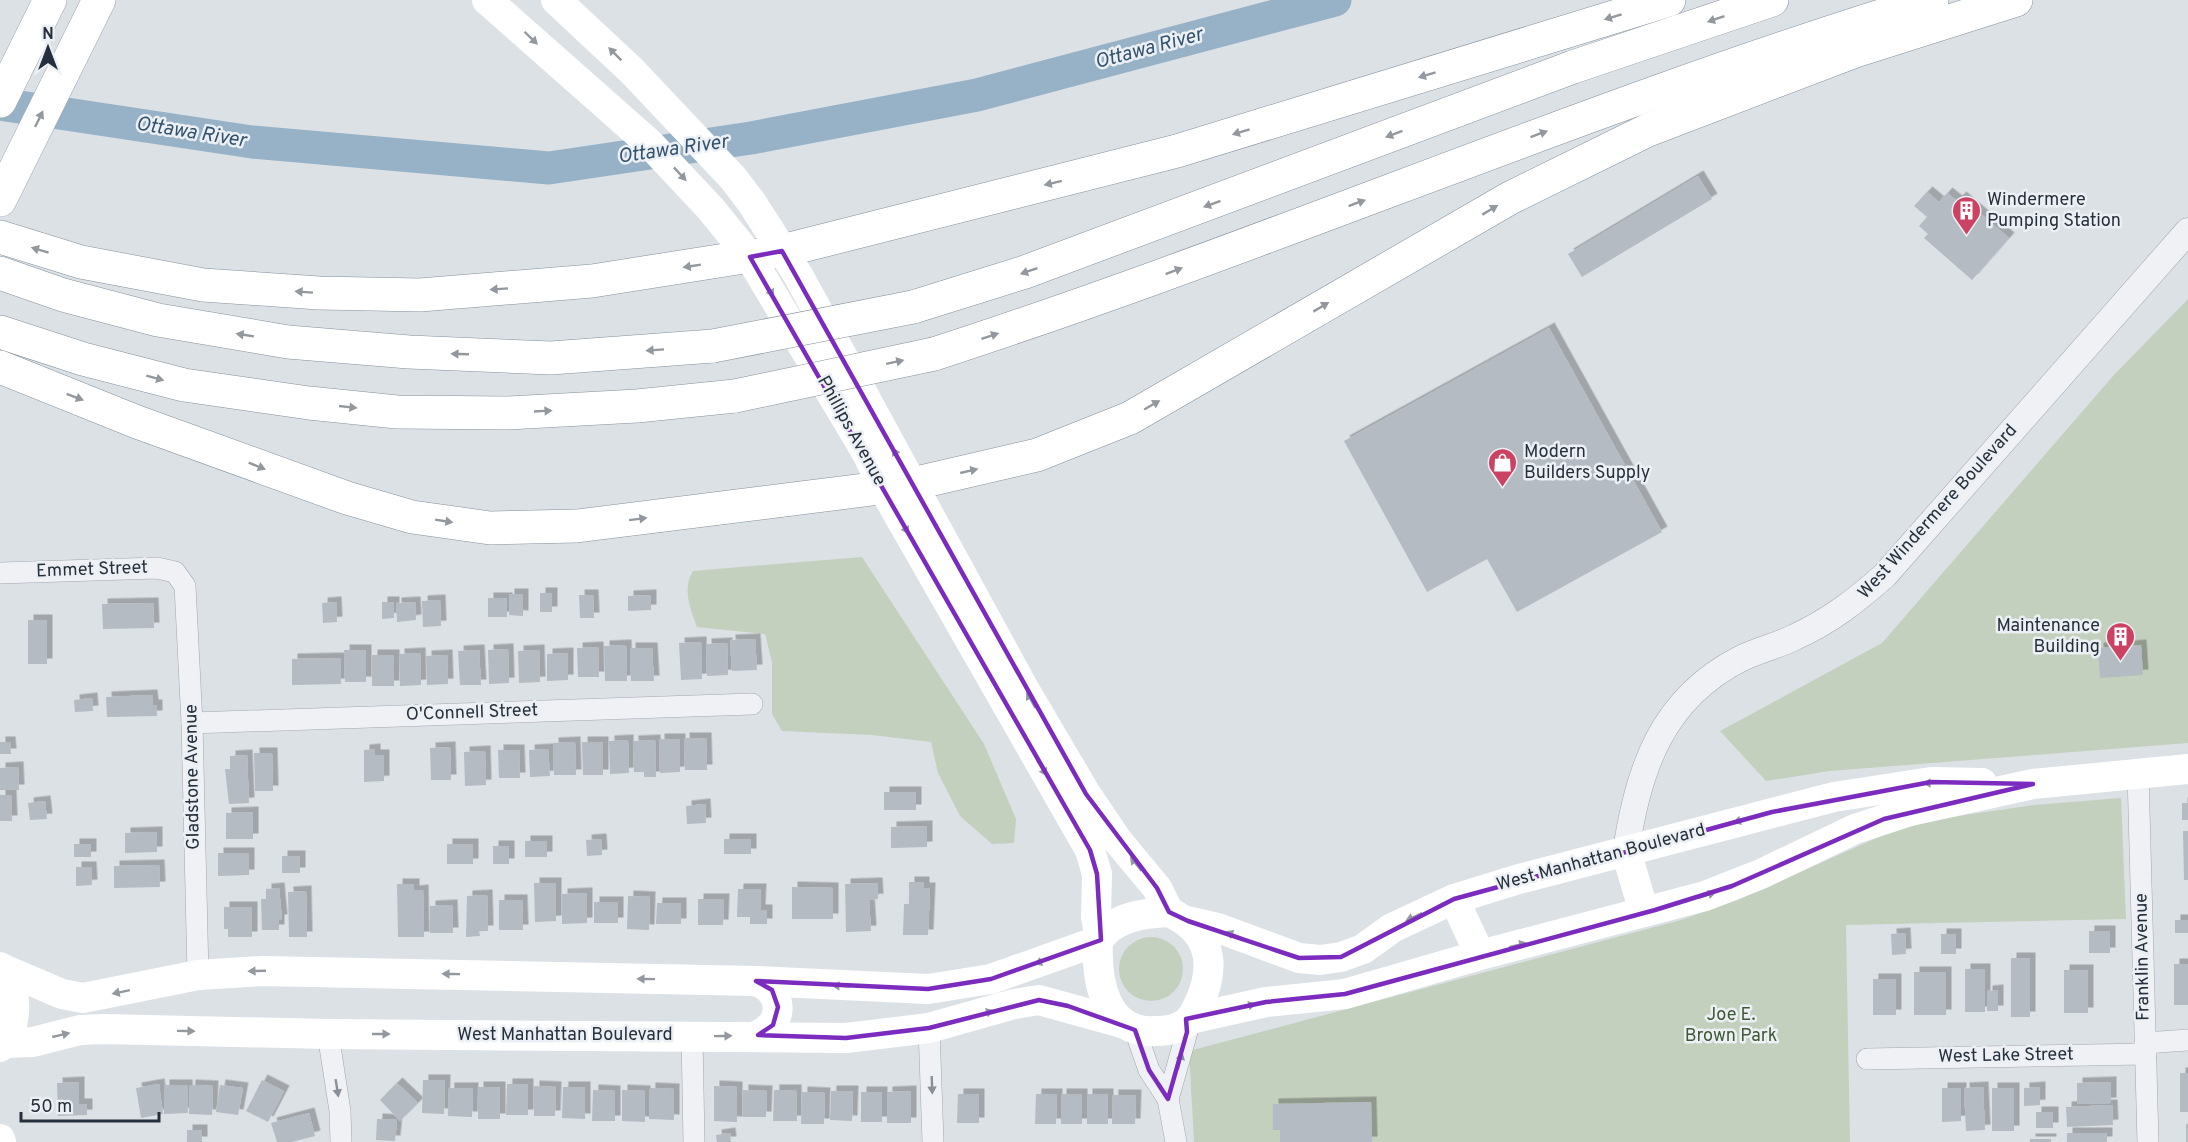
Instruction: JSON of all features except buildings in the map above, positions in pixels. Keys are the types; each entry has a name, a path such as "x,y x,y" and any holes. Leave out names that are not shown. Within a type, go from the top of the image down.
{"main road":[{"path":"0,102 50,0"},
{"path":"7,185 99,0"},
{"name":"Phillips Avenue","path":"487,0 669,162 750,257 868,455 898,486 1090,850 1097,874 1096,917 1099,939"},
{"path":"556,0 580,20 656,96 733,178 752,203 790,263 898,486 1023,687 1080,784 1117,840 1178,917 1200,936 1208,955 1209,972 1205,989 1188,1021 1162,1031 1128,1027 1110,1008 1099,984 1099,939"},
{"path":"0,237 81,262 204,285 319,293 420,295 592,281 750,257 790,263 1177,151 1669,0"},
{"path":"0,273 63,295 158,320 288,342 550,358 713,346 913,307 1025,272 1573,67 1772,0"},
{"path":"0,332 184,385 309,403 397,412 507,413 637,406 735,396 934,354 1082,306 1525,139 1796,42 1932,0"},
{"path":"10,371 137,422 347,498 412,517 490,528 577,526 898,486 1037,455 1130,418 1510,198 1648,130 1855,51 2016,0"},
{"name":"West Manhattan Boulevard","path":"1178,917 1218,928 1299,958 1320,960 1341,957 1363,949 1392,928 1454,899 1782,809 1869,790 1931,782 2033,784 2188,769"},
{"name":"West Manhattan Boulevard","path":"1188,1021 1266,1002 1332,997 1644,912 1732,886 1824,843 1884,819 2033,784"},
{"path":"1626,850 1644,912"},
{"path":"1454,899 1480,955"},
{"path":"1,967 62,994 83,998 198,975 316,970 756,981 928,989 991,979 1099,939 1128,918 1147,913 1178,917"},
{"path":"1,967 11,985 15,1005 12,1025 2,1045"},
{"path":"756,981 772,990 778,1007 773,1025 758,1035"},
{"name":"West Manhattan Boulevard","path":"2,1045 33,1042 80,1030 104,1029 328,1034 758,1035 846,1038 929,1028 1014,1004 1039,1000 1128,1027"}],"street":[{"name":"West Windermere Boulevard","path":"1626,850 1633,804 1642,772 1662,730 1678,708 1716,674 1739,659 1794,638 1824,623 1854,603 1885,575 2188,231"},
{"name":"Emmet Street","path":"0,573 157,568 175,572 181,579"},
{"name":"Gladstone Avenue","path":"181,579 187,596 198,975"},
{"name":"O'Connell Street","path":"192,723 752,704"},
{"name":"Franklin Avenue","path":"2138,773 2148,1142"},
{"path":"1168,1099 1188,1021"},
{"path":"1128,1027 1149,1070 1168,1099 1176,1142"},
{"path":"929,1028 933,1142"},
{"path":"328,1034 340,1111 341,1142"},
{"path":"692,1036 694,1142"},
{"name":"West Lake Street","path":"1867,1059 2145,1049 2188,1040"}],"highlighted area":[{"path":"782,251 1086,794 1157,888 1169,912 1188,921 1299,958 1341,957 1454,899 1772,812 1931,782 2033,784 1884,819 1732,886 1655,910 1345,994 1266,1002 1186,1019 1187,1032 1168,1099 1149,1070 1135,1030 1068,1006 1039,1000 929,1028 846,1038 758,1035 773,1025 778,1007 772,990 756,981 928,989 991,979 1101,940 1097,874 1090,850 750,257"}],"green space":[{"path":"2188,299 2188,743 1830,771 1766,781 1720,731 1882,643 2113,376"},
{"path":"862,557 984,744 1016,819 1014,843 992,844 960,816 938,773 931,742 872,735 782,731 772,714 772,662 765,634 697,627 688,592 693,571"},
{"name":"Joe E. Brown Park","path":"2121,798 2126,919 1846,925 1850,1142 1194,1142 1189,1051 1681,920 1738,900 1881,836 1930,820 2034,805"},
{"path":"1151,937 1169,943 1177,951 1183,969 1177,987 1169,995 1151,1001 1133,995 1125,987 1119,969 1125,951 1133,943"}],"waterway":[{"name":"Ottawa River","path":"0,104 252,142 549,168 751,138 977,95 1335,0"}],"place":[{"name":"Windermere Pumping Station","path":"1966,236"},
{"name":"Modern Builders Supply","path":"1503,488"},
{"name":"Maintenance Building","path":"2121,662"}]}
